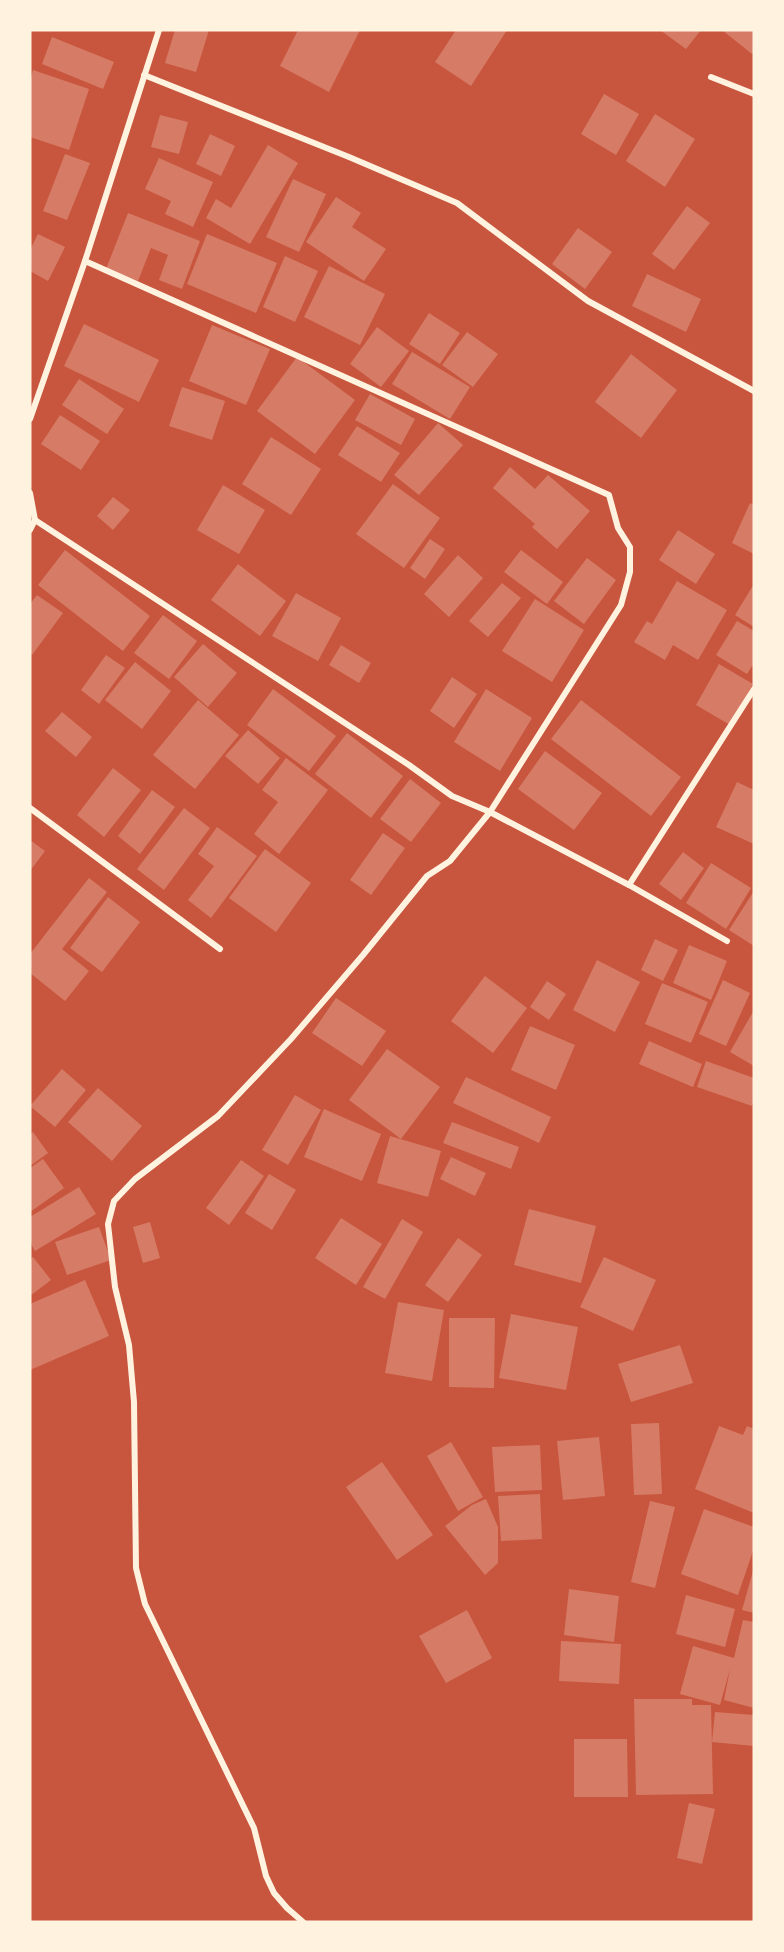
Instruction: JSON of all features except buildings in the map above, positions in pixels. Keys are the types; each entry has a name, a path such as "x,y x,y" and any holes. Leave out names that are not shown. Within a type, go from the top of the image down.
{"street":[{"path":"30,419 85,261 159,30"},
{"path":"144,75 457,203 588,300 754,391"},
{"path":"711,77 754,94"},
{"path":"85,261 609,495 618,528 630,547 630,572 621,605 490,812 450,861 428,876 298,1031 218,1116 135,1179 114,1201 108,1224 115,1287 129,1345 134,1401 136,1569 145,1604 254,1828 266,1876 274,1893 303,1922"},
{"path":"30,493 35,520 30,530"},
{"path":"35,520 409,765 452,796 490,812 629,885 727,941"},
{"path":"629,885 754,689"},
{"path":"30,808 220,949"}]}
